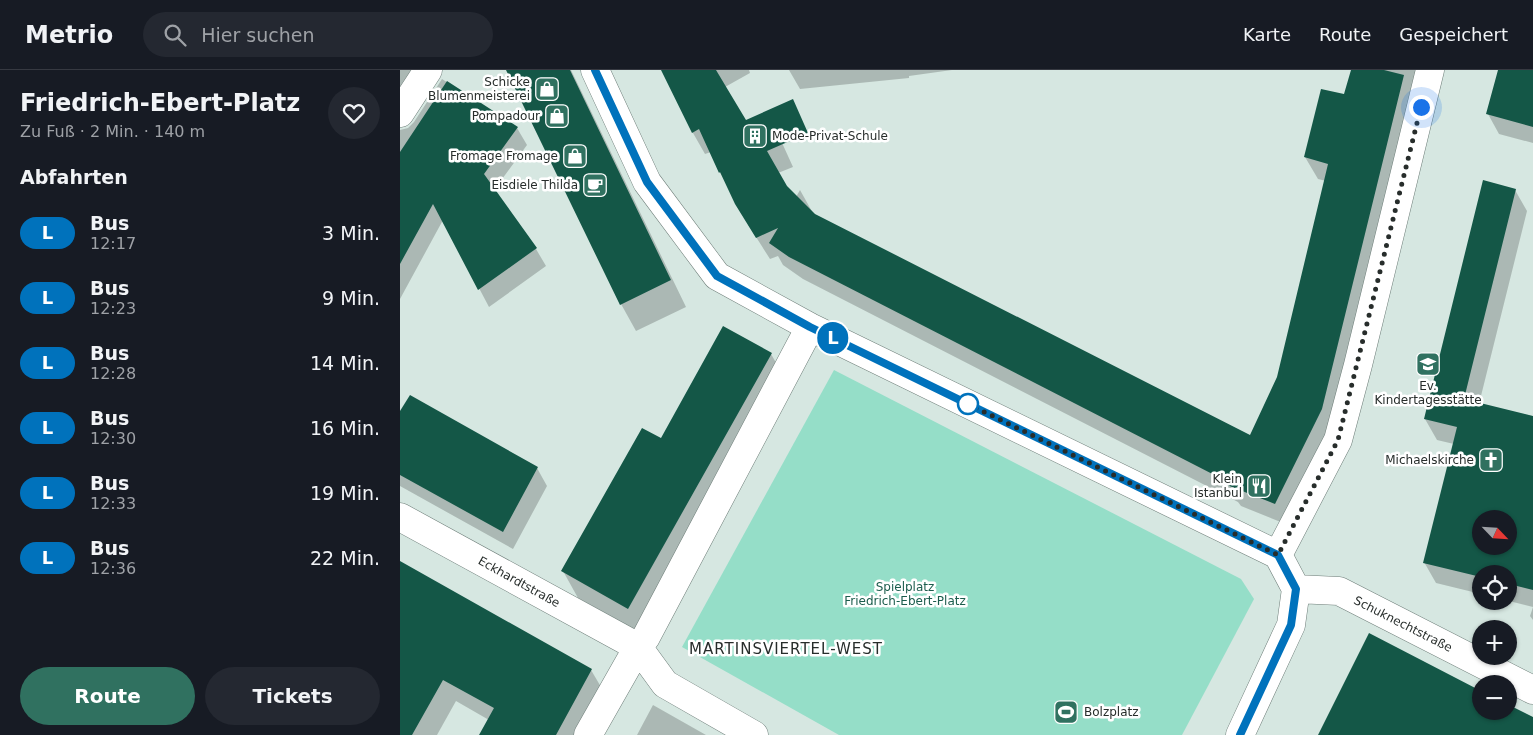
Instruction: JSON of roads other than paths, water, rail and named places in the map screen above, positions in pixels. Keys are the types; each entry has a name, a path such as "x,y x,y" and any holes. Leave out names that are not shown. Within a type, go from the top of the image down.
{"street":[{"path":"400,113 428,70"},
{"path":"595,70 647,182 717,276 810,327 1278,555 1296,589 1291,625 1240,735"},
{"path":"1278,555 1338,440 1430,70"},
{"path":"588,735 638,647 646,637 810,327"},
{"name":"Eckhardtstraße","path":"400,517 638,647"},
{"name":"Schuknechtstraße","path":"1296,589 1339,591 1533,690"},
{"path":"638,647 665,684 754,735"}],"place":[{"name":"Schicke Blumenmeisterei","path":"547,89"},
{"name":"Pompadour","path":"557,116"},
{"name":"Mode-Privat-Schule","path":"755,136"},
{"name":"Fromage Fromage","path":"575,156"},
{"name":"Eisdiele Thilda","path":"595,185"},
{"name":"Ev. Kindertagesstätte","path":"1428,364"},
{"name":"Michaelskirche","path":"1491,460"},
{"name":"Klein Istanbul","path":"1259,486"},
{"name":"Bolzplatz","path":"1066,712"}],"district":[{"name":"MARTINSVIERTEL-WEST","path":"786,649"}],"park label":[{"name":"Spielplatz Friedrich-Ebert-Platz","path":"905,594"}]}
